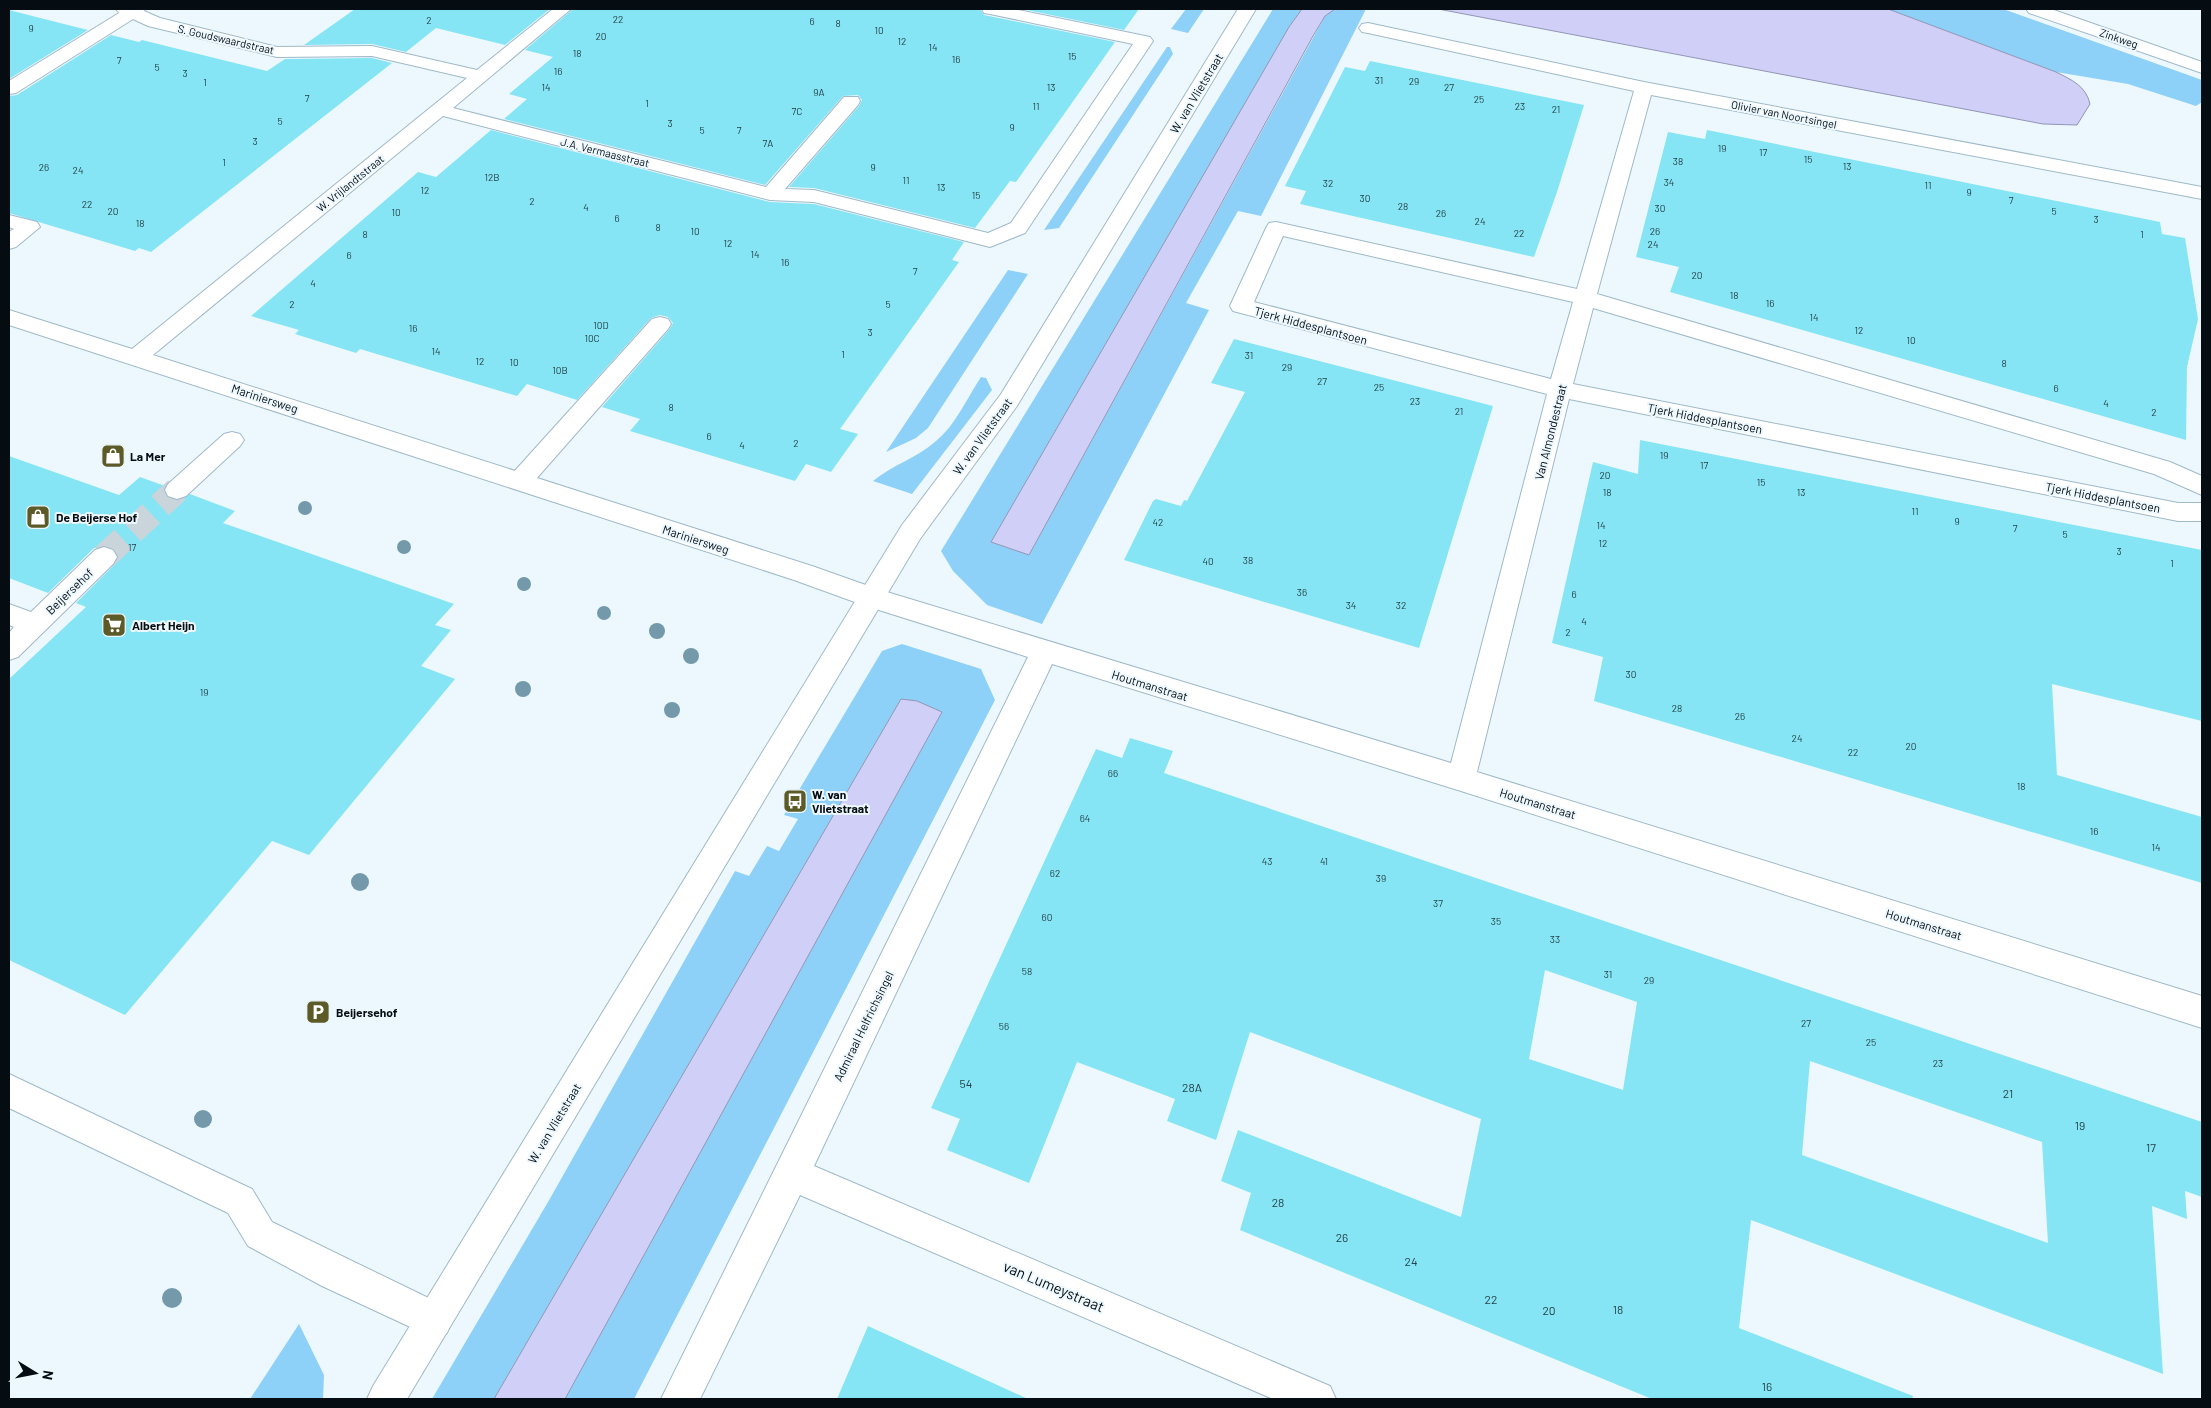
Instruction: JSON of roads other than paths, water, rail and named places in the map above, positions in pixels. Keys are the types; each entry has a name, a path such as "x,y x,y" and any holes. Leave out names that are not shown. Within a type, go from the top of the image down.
{"street":[{"name":"W. Vrijlandtstraat","path":"136,357 563,9"},
{"name":"J.A. Vermaasstraat","path":"440,110 770,194 814,196 990,240 1018,228 1144,41 990,9"},
{"name":"W. van Vlietstraat","path":"386,1399 911,532 1010,400 1247,9"},
{"name":"Zinkweg","path":"2035,9 2202,68"},
{"name":"S. Goudswaardstraat","path":"131,10 154,22 277,52 372,51 480,76"},
{"path":"9,89 131,10"},
{"name":"Olivier van Noortsingel","path":"1368,28 1644,88 2202,193"},
{"name":"Van Almondestraat","path":"1462,779 1560,389 1644,88"},
{"path":"770,194 851,101"},
{"path":"9,221 30,227 9,242"},
{"name":"Tjerk Hiddesplantsoen","path":"2202,486 2162,468 1585,298 1276,228 1241,306 1560,389 2178,512 2202,512"},
{"name":"Mariniersweg","path":"9,317 803,573 872,598"},
{"path":"520,481 660,324"},
{"path":"177,490 232,440"},
{"name":"Beijersehof","path":"9,649 104,557"},
{"name":"Houtmanstraat","path":"872,598 1462,779 2202,1012"},
{"name":"Beijersehof","path":"9,614 34,624"},
{"name":"Admiraal Helfrichsingel","path":"680,1399 792,1174 1044,652"},
{"path":"9,1091 240,1201 260,1234 335,1274 434,1320"},
{"name":"van Lumeystraat","path":"792,1174 1317,1399"}],"tunnel":[{"path":"104,557 177,490"}],"place":[{"name":"La Mer","path":"113,456"},
{"name":"De Beijerse Hof","path":"38,517"},
{"name":"Albert Heijn","path":"114,625"},
{"name":"W. van Vlietstraat","path":"795,801"},
{"name":"Beijersehof","path":"318,1012"}]}
